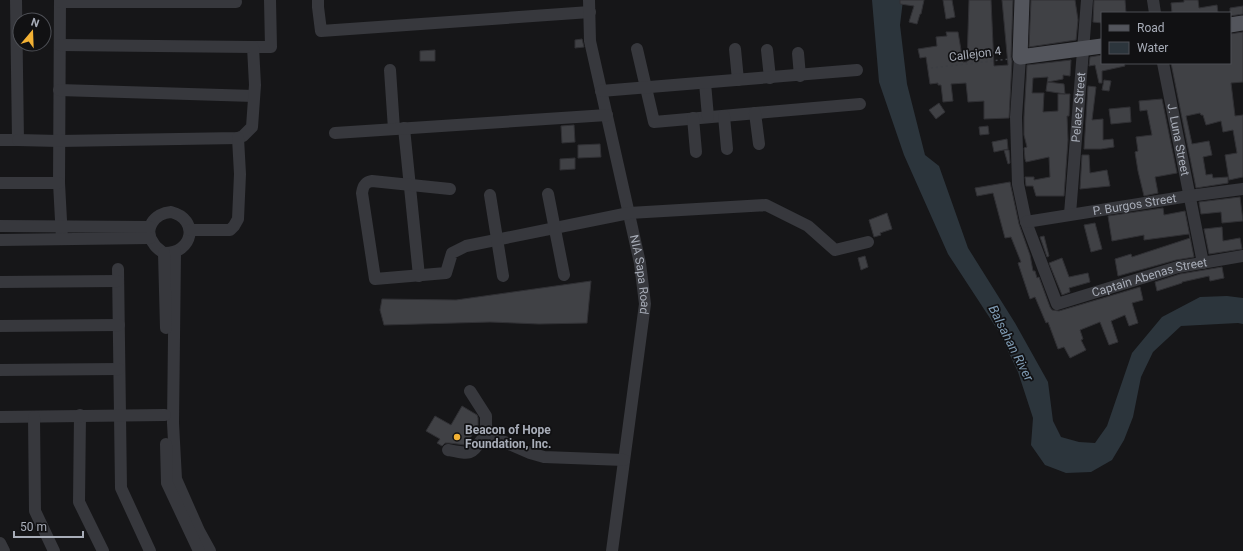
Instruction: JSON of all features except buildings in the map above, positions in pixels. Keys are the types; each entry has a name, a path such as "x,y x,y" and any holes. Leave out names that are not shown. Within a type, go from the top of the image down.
{"main road":[{"path":"1022,0 1020,57 1101,46"},
{"path":"1231,25 1243,23"}],"street":[{"path":"16,0 18,140"},
{"path":"60,45 271,47 270,0"},
{"path":"318,0 321,31 590,12"},
{"name":"NIA Sapa Road","path":"589,0 590,41 640,263 645,304 612,551"},
{"name":"Pelaez Street","path":"1070,214 1087,0"},
{"path":"1153,0 1155,12"},
{"path":"62,239 59,183 60,1 229,1"},
{"path":"0,140 59,141 238,138 243,136 252,127 254,96 253,47"},
{"path":"637,49 654,122 860,104"},
{"path":"735,49 738,80"},
{"path":"767,50 770,78"},
{"path":"798,53 800,76"},
{"path":"1020,57 1016,117 1018,184 1026,222"},
{"name":"J. Luna Street","path":"1163,64 1203,263"},
{"path":"390,70 399,129 411,185 419,276"},
{"path":"601,91 800,76 857,70"},
{"path":"705,83 708,117"},
{"path":"59,90 254,96"},
{"path":"756,113 759,144"},
{"path":"335,133 607,115"},
{"path":"724,116 727,149"},
{"path":"693,118 696,152"},
{"path":"190,230 230,230 238,219 240,174 238,138"},
{"path":"450,189 368,181 365,184 362,193 375,280 446,273 452,253 466,246 497,241 629,213 766,205 808,226 835,250 868,242"},
{"path":"0,183 59,183"},
{"name":"P. Burgos Street","path":"1026,222 1070,214 1243,189"},
{"path":"548,194 564,275"},
{"path":"490,195 503,276"},
{"path":"171,212 184,218 188,223 190,230 190,236 183,248 169,253 153,244 150,233 154,220 158,215 171,212"},
{"name":"Captain Abenas Street","path":"1026,222 1057,304 1178,267 1243,256"},
{"path":"0,226 61,226 150,233"},
{"path":"0,240 62,239 150,233"},
{"path":"169,253 165,415 167,483 199,551"},
{"path":"169,253 173,423 176,479 199,531 210,551"},
{"path":"0,282 118,275 121,488 150,551"},
{"path":"0,326 119,325"},
{"path":"0,370 119,369"},
{"path":"448,450 468,454 473,451 486,434 486,416 470,391"},
{"path":"80,415 79,502 103,551"},
{"path":"0,417 165,415"},
{"path":"34,417 35,512 54,551"},
{"path":"486,434 530,453 544,457 624,460"},
{"path":"0,543 4,551"}],"path":[{"name":"Callejon 4","path":"931,68 1020,57"}],"water":[{"name":"Balsahan River","path":"872,0 903,0 900,25 907,84 925,155 939,166 968,248 1015,323 1048,382 1053,421 1061,437 1079,442 1095,443 1107,426 1132,353 1162,317 1200,297 1227,296 1243,298 1243,324 1181,326 1153,352 1141,377 1133,417 1124,440 1112,460 1091,472 1066,473 1045,465 1031,445 1033,418 1018,372 999,332 948,254 904,155 879,82"}],"place":[{"name":"Beacon of Hope Foundation, Inc.","path":"457,437"}]}
